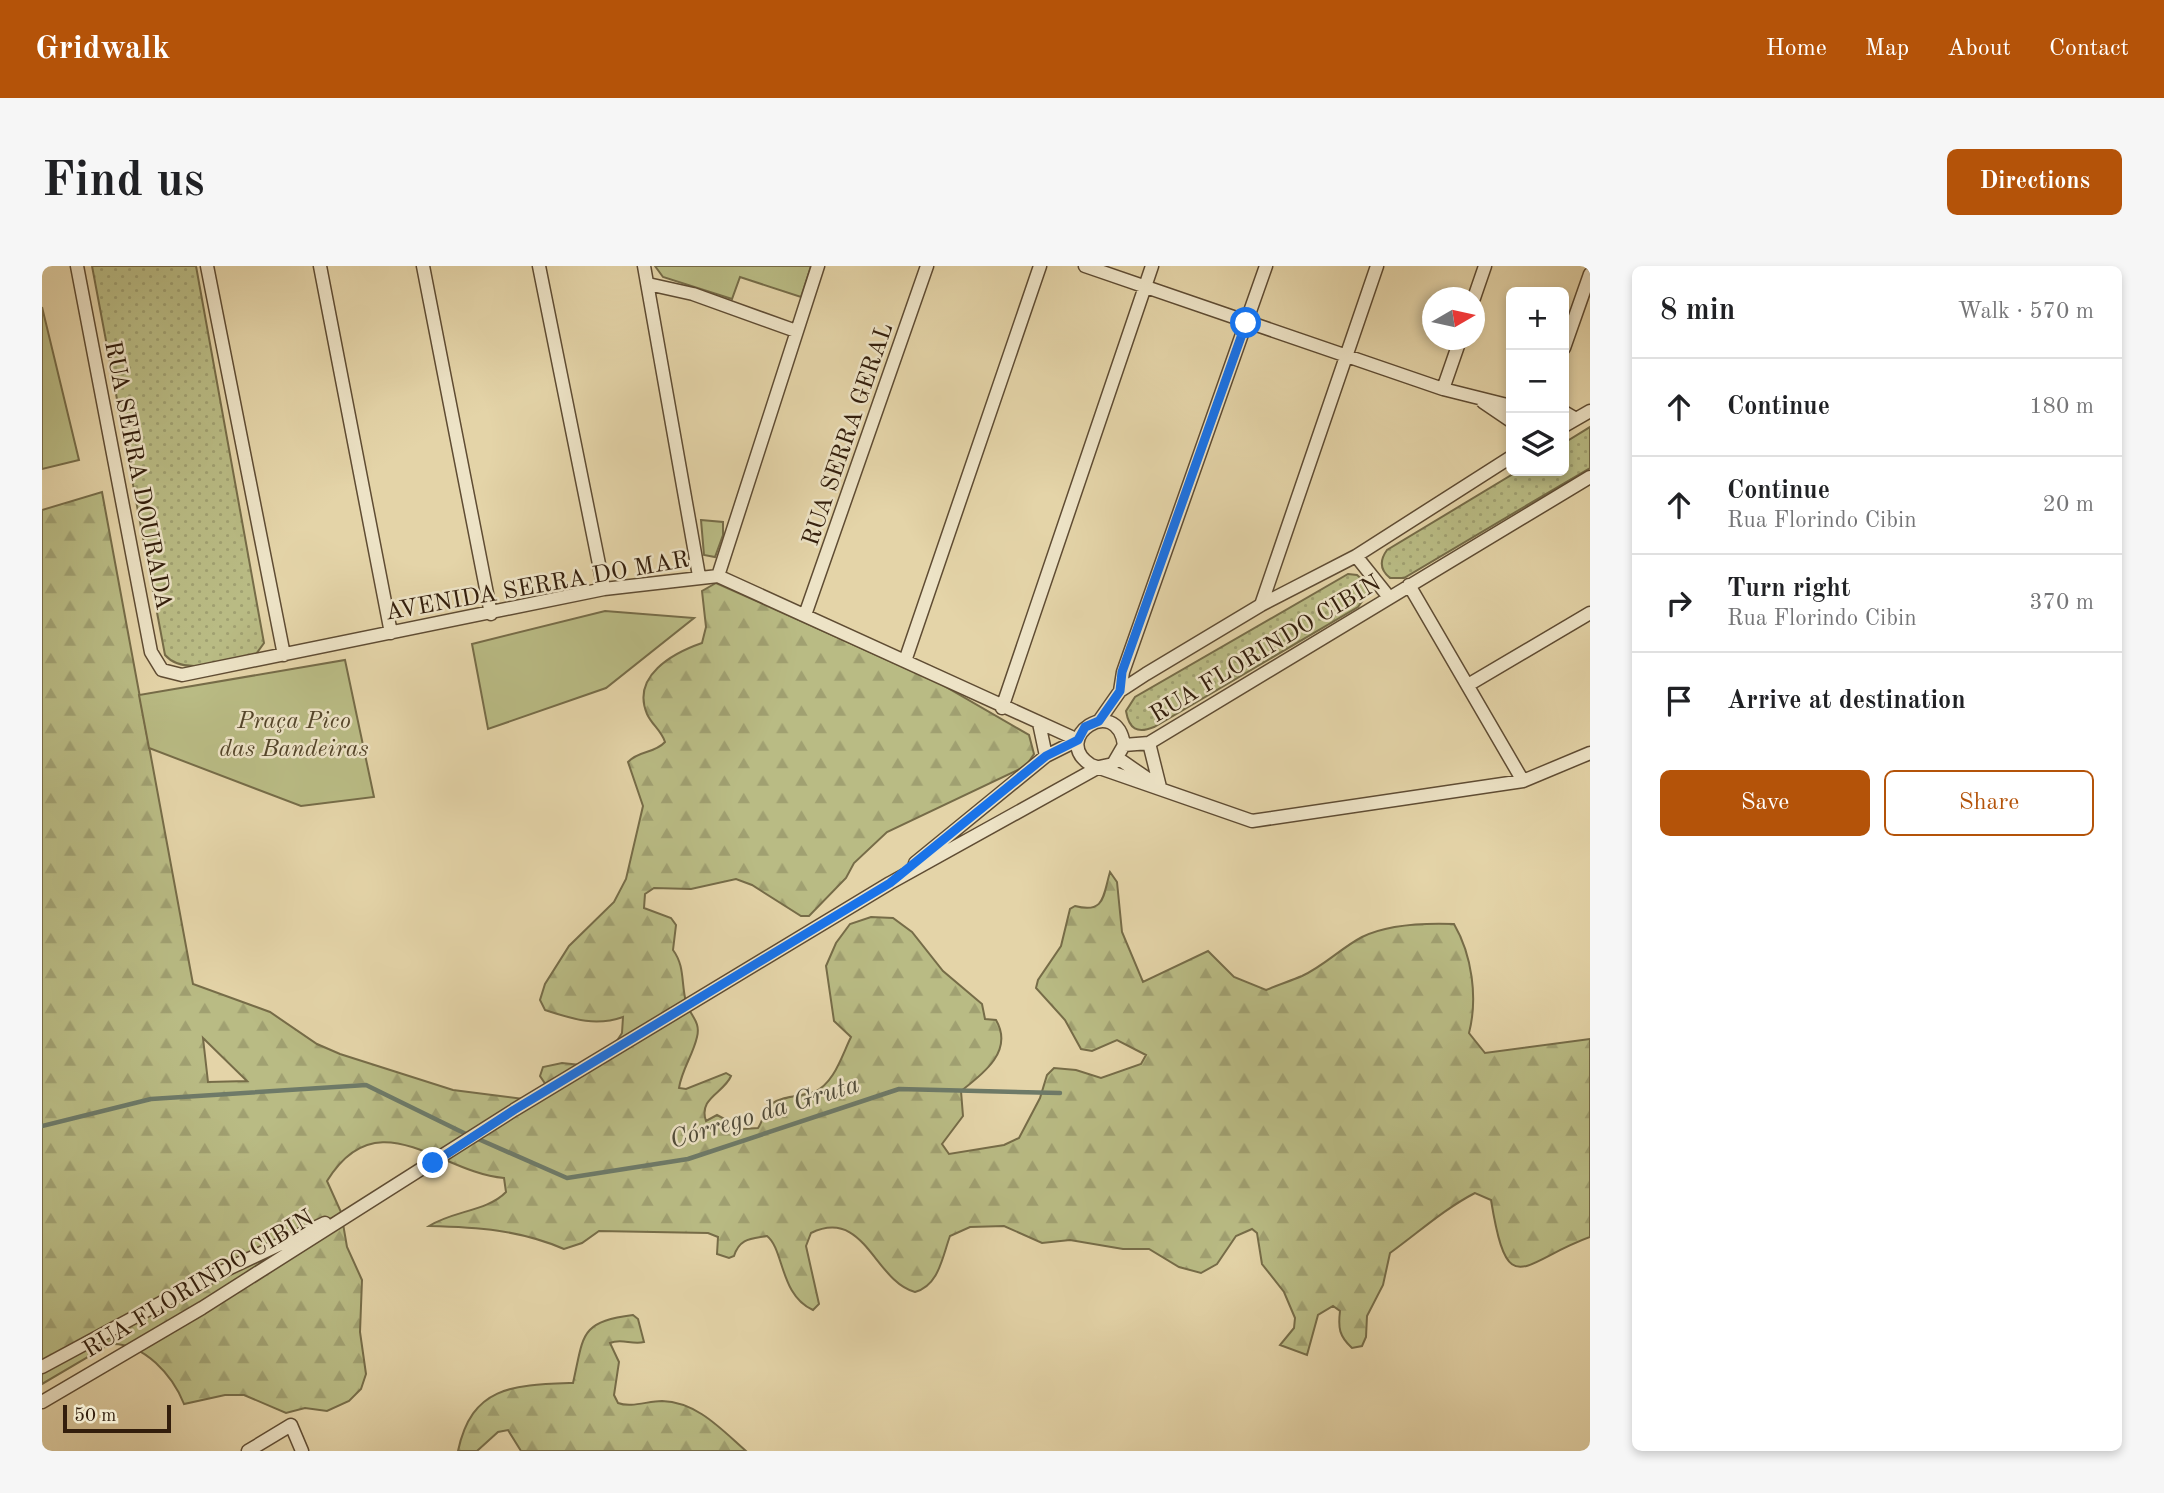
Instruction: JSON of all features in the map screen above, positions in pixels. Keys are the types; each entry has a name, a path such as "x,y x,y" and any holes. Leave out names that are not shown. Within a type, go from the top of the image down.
{"street":[{"name":"RUA SERRA DOURADA","path":"77,266 151,652 162,670 182,675"},
{"path":"207,266 285,655"},
{"path":"320,266 390,633"},
{"path":"423,266 491,614"},
{"path":"539,266 604,589"},
{"path":"644,266 699,576"},
{"path":"718,576 818,266"},
{"name":"RUA SERRA GERAL","path":"805,615 927,266"},
{"path":"905,661 1040,266"},
{"path":"1085,266 1443,389 1506,404"},
{"path":"1002,708 1152,266"},
{"path":"1120,691 1122,672 1133,649 1266,266"},
{"path":"1261,605 1377,266"},
{"path":"1478,287 1485,266"},
{"path":"1569,334 1590,274"},
{"path":"648,285 693,294 796,331"},
{"path":"1443,389 1457,350"},
{"path":"1477,398 1506,418"},
{"path":"1569,423 1590,411"},
{"name":"RUA FLORINDO CIBIN","path":"1099,721 1120,691 1146,674 1261,605 1356,556 1506,460"},
{"name":"RUA FLORINDO CIBIN","path":"1124,745 1149,743 1388,596 1590,477"},
{"path":"1356,556 1388,596"},
{"path":"1273,570 1279,583 1295,588"},
{"name":"AVENIDA SERRA DO MAR","path":"182,675 604,589 699,576 718,576 1002,708 1078,740 1081,755 1099,767"},
{"path":"1409,585 1523,781"},
{"path":"1468,685 1590,613"},
{"path":"1133,649 1146,674"},
{"path":"1078,740 1085,727 1099,721 1114,725 1123,737 1124,745 1119,759 1160,788"},
{"path":"1039,723 1046,756"},
{"name":"RUA FLORINDO CIBIN","path":"890,883 1046,756 1078,740"},
{"path":"1149,743 1160,788"},
{"path":"1099,767 1252,821 1523,781 1590,753"},
{"name":"RUA FLORINDO CIBIN","path":"42,1402 202,1308 514,1110 890,883 1099,767 1119,759"},
{"name":"RUA FLORINDO CIBIN","path":"42,1367 194,1284 376,1199"},
{"path":"248,1451 290,1425 302,1451"}],"green space":[{"path":"92,266 196,266 264,643 256,654 196,666 174,662 165,655"},
{"path":"655,266 811,266 801,297 740,277 732,299 663,277"},
{"path":"42,307 79,460 42,469"},
{"path":"1590,427 1590,468 1404,578 1390,578 1384,572 1382,562 1387,550 1510,476 1569,476 1569,440"},
{"path":"102,492 193,984 270,1012 317,1044 340,1054 453,1090 539,1101 548,1088 540,1076 543,1067 562,1063 581,1065 609,1053 622,1033 623,1017 593,1022 575,1019 545,1010 540,1000 545,984 569,946 614,902 626,879 643,806 628,762 665,742 647,714 645,688 650,677 668,660 702,643 706,627 702,591 716,583 939,683 1029,735 1034,754 1026,766 887,832 854,863 846,878 809,916 801,916 752,885 736,879 691,889 654,888 645,894 644,908 671,918 676,925 673,950 681,968 686,1002 698,1027 695,1044 679,1088 686,1089 726,1073 731,1076 709,1101 704,1113 706,1121 717,1115 743,1129 758,1128 771,1104 814,1092 827,1083 851,1037 834,1021 826,966 836,943 850,924 871,917 893,918 912,932 943,971 982,1004 985,1019 996,1020 1001,1031 999,1052 993,1061 961,1091 963,1116 942,1144 949,1154 1004,1145 1019,1138 1040,1098 1047,1075 1054,1068 1076,1070 1101,1078 1141,1064 1146,1055 1117,1040 1092,1051 1081,1049 1065,1020 1036,988 1038,980 1061,946 1070,909 1075,906 1085,908 1097,905 1104,895 1110,872 1117,882 1122,932 1143,982 1208,951 1234,977 1266,990 1310,972 1354,941 1383,929 1407,925 1454,924 1465,949 1472,977 1473,1006 1469,1033 1485,1053 1590,1039 1590,1237 1533,1264 1521,1267 1512,1264 1504,1253 1497,1232 1491,1200 1475,1193 1442,1213 1390,1253 1383,1285 1367,1316 1366,1337 1362,1346 1352,1348 1344,1340 1339,1327 1340,1311 1333,1306 1318,1315 1307,1355 1280,1345 1294,1328 1295,1318 1284,1292 1262,1264 1257,1233 1252,1229 1236,1236 1217,1264 1201,1273 1179,1267 1149,1249 1123,1249 1070,1240 1042,1243 1004,1226 970,1227 950,1236 935,1277 915,1292 901,1285 889,1274 857,1237 844,1230 829,1228 811,1233 806,1246 819,1304 813,1310 794,1294 773,1242 767,1236 743,1243 734,1256 729,1258 717,1254 718,1237 708,1233 599,1231 582,1243 564,1249 498,1231 429,1226 498,1198 506,1192 504,1178 480,1173 411,1146 389,1142 367,1145 347,1157 327,1181 341,1212 347,1247 362,1280 360,1332 366,1374 361,1389 349,1401 327,1411 305,1408 286,1413 244,1395 225,1395 184,1404 173,1383 156,1363 134,1349 110,1344 42,1384 42,510","holes":["203,1038 247,1081 208,1082"]},
{"path":"701,520 723,522 723,535 715,557 704,555"},
{"path":"1348,574 1357,575 1365,582 1368,593 1358,607 1154,727 1138,730 1129,722 1126,711 1135,697"},
{"path":"605,611 694,618 606,688 488,729 472,644"},
{"name":"Praça Pico das Bandeiras","path":"345,660 374,797 301,806 149,748 139,695"},
{"path":"633,1315 638,1319 644,1342 610,1343 619,1362 614,1395 618,1403 634,1405 662,1401 686,1406 708,1418 746,1451 521,1451 508,1430 498,1432 477,1451 458,1451 465,1429 485,1401 514,1388 573,1383 579,1353 593,1327 615,1318"}],"waterway":[{"name":"Córrego da Gruta","path":"42,1126 151,1099 366,1085 468,1135"},
{"name":"Córrego da Gruta","path":"476,1138 567,1178 688,1159 899,1089 1060,1093"}],"route":[{"path":"433,1163 514,1110 890,883 1046,756 1078,740 1085,727 1099,721 1120,691 1122,672 1133,649 1246,323"}]}
